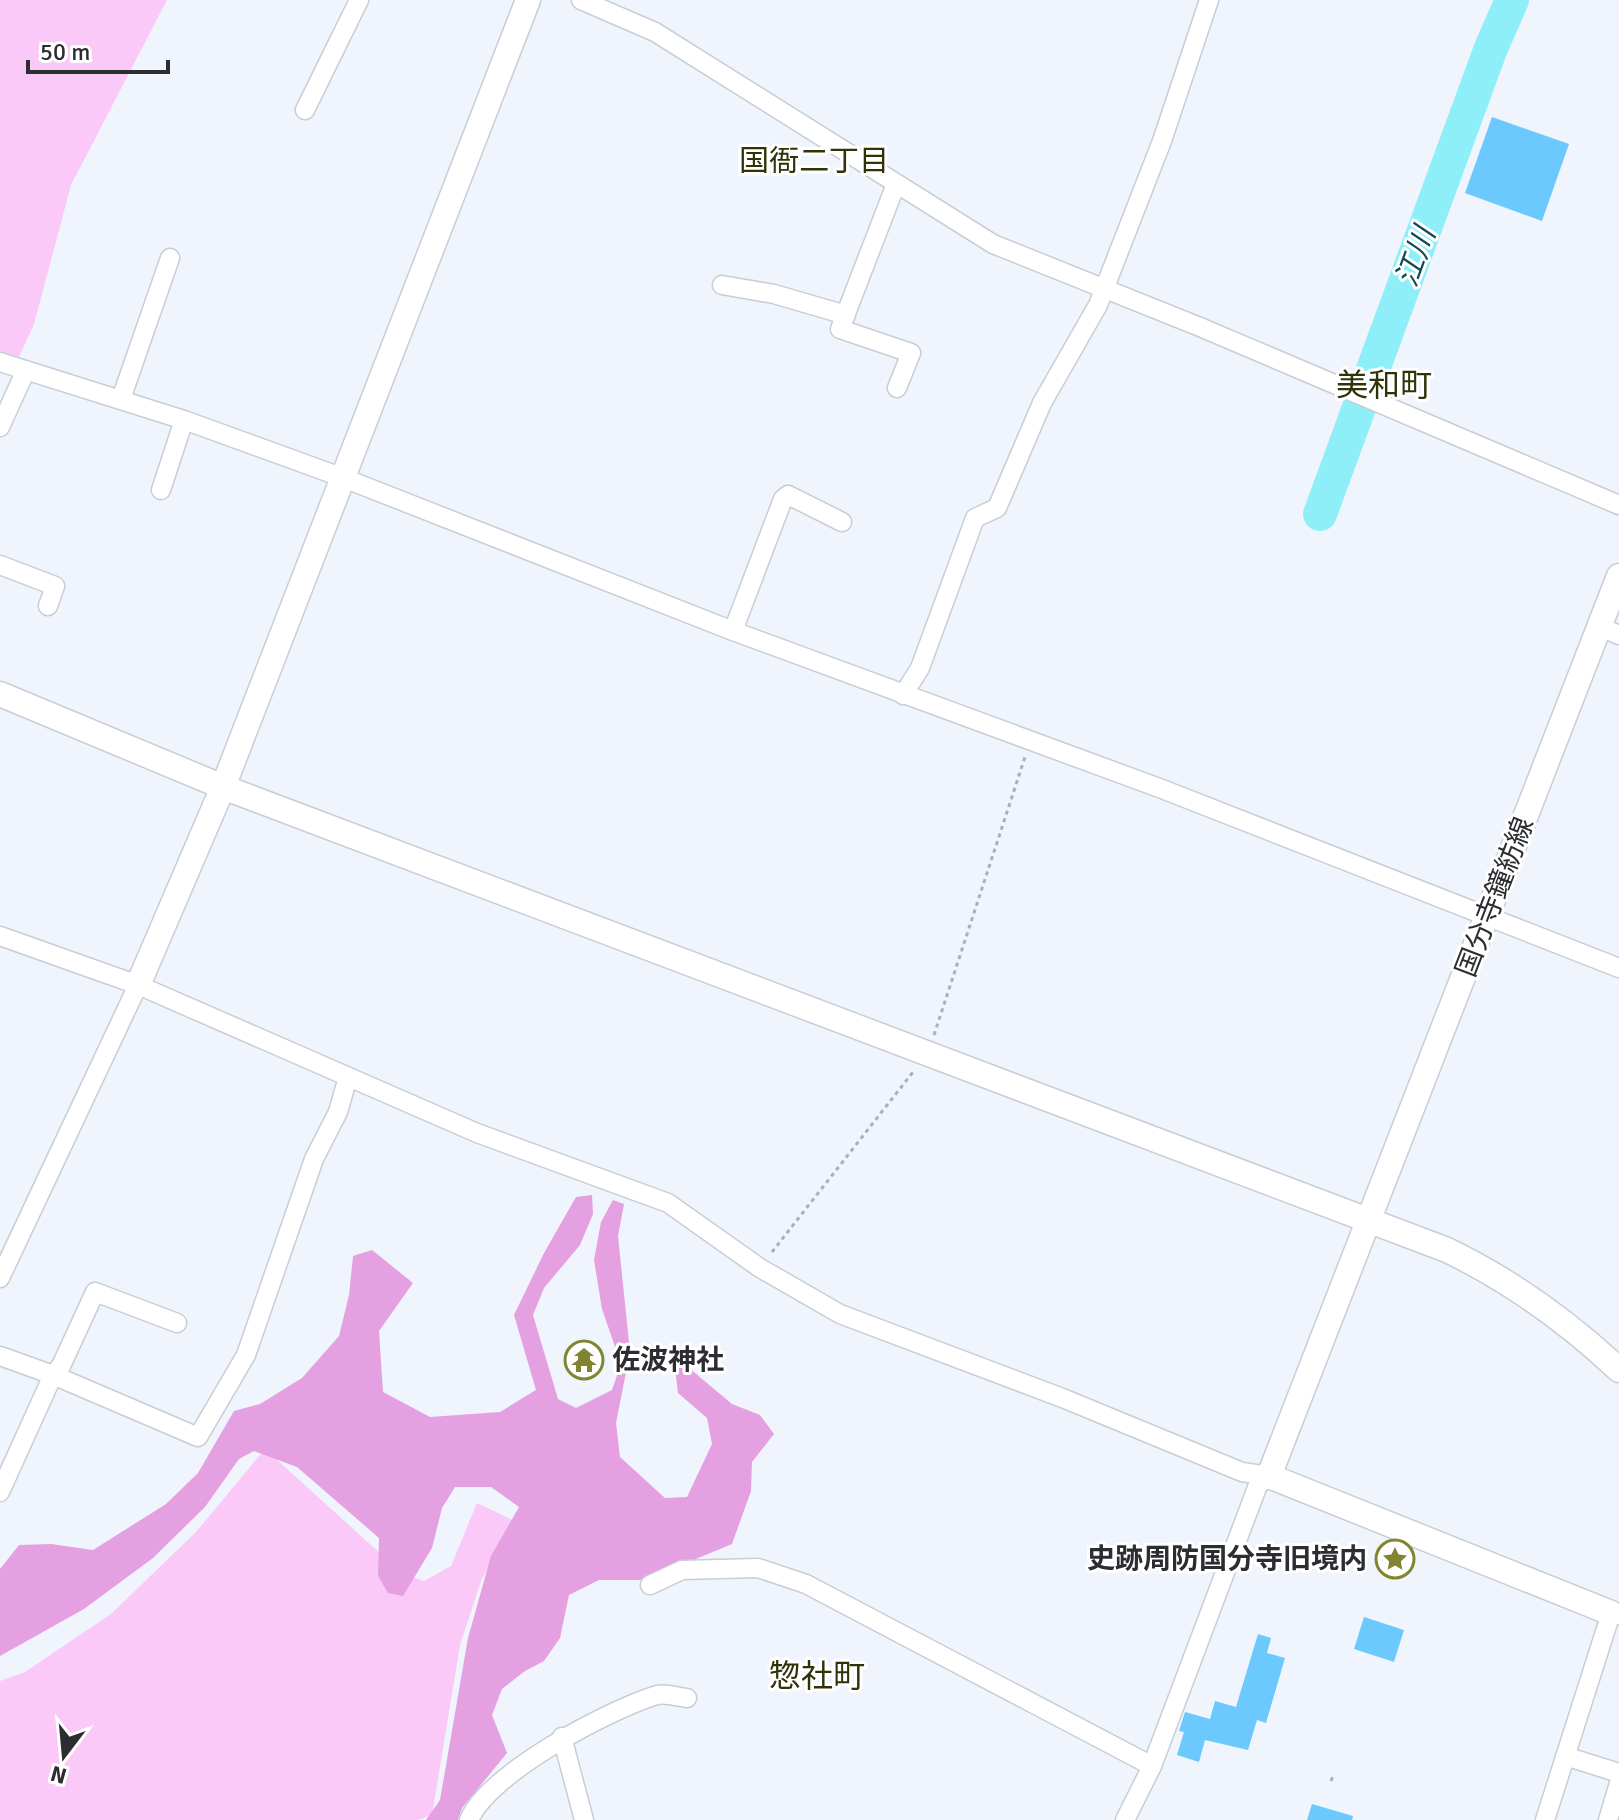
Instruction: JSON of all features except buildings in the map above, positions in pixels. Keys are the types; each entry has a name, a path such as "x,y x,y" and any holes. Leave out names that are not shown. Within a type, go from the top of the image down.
{"street":[{"path":"305,110 359,0"},
{"path":"0,1278 138,985 223,787 528,0"},
{"path":"581,0 655,32 993,244 1200,327 1619,505"},
{"path":"903,695 920,668 975,518 997,508 1042,403 1098,305 1162,141 1209,0"},
{"path":"896,184 840,329 911,353 897,388"},
{"path":"121,399 170,258"},
{"path":"722,285 774,294 846,315"},
{"path":"0,362 184,420 341,477 733,631 1031,740 1619,968"},
{"path":"0,427 26,370"},
{"path":"161,490 184,420"},
{"path":"733,631 783,499 788,495 842,522"},
{"path":"0,565 55,586 48,606"},
{"name":"国分寺鐘紡線","path":"1269,1476 1488,918 1608,630 1619,576"},
{"path":"0,694 223,787 1447,1250 1492,1272 1587,1340 1619,1370"},
{"path":"0,936 138,985 477,1133 668,1203 760,1268 840,1314 1065,1399 1242,1472 1269,1476 1615,1614 1545,1820"},
{"path":"0,1356 53,1375 198,1437 246,1355 314,1159 338,1112 348,1077"},
{"path":"0,1492 95,1292 177,1323"},
{"path":"1125,1820 1152,1766 1258,1485 1269,1476"},
{"path":"650,1585 682,1570 758,1568 806,1584 1152,1766"},
{"path":"469,1820 481,1800 562,1737 660,1694 687,1698"},
{"path":"562,1737 584,1820"},
{"path":"1565,1756 1619,1773"},
{"path":"1608,1820 1619,1783"}],"path":[{"path":"760,1268 929,1052 1031,740"},
{"path":"1331,1781 1333,1776"}],"shaded area":[{"path":"0,0 167,0 71,185 34,324 19,357 0,351"},
{"path":"592,1195 593,1214 580,1245 544,1288 533,1315 558,1399 576,1408 612,1390 621,1364 602,1309 594,1260 601,1222 613,1200 624,1204 618,1236 630,1352 616,1423 620,1457 665,1498 687,1497 712,1444 707,1418 678,1393 677,1358 732,1404 760,1415 774,1434 752,1462 751,1491 732,1544 645,1580 599,1580 569,1595 560,1638 544,1661 502,1689 492,1715 507,1753 462,1808 458,1820 426,1820 440,1800 468,1638 491,1556 519,1507 491,1487 455,1487 442,1508 432,1548 403,1596 388,1593 378,1576 379,1538 297,1467 254,1451 239,1459 205,1507 153,1558 84,1609 0,1656 0,1569 19,1545 51,1544 93,1550 166,1504 198,1473 234,1411 260,1404 302,1378 339,1336 349,1295 353,1256 372,1250 413,1283 379,1331 383,1392 430,1417 500,1412 536,1390 514,1315 576,1197"},
{"path":"265,1449 403,1574 424,1581 451,1566 477,1503 519,1523 482,1578 460,1645 432,1815 418,1820 0,1820 0,1681 25,1672 111,1614 196,1532"}],"waterway":[{"name":"江川","path":"1320,514 1491,48 1512,0"}],"place":[{"name":"佐波神社","path":"584,1360"},
{"name":"史跡周防国分寺旧境内","path":"1395,1559"}],"district":[{"name":"国衙二丁目","path":"814,161"},
{"name":"美和町","path":"1384,385"},
{"name":"惣社町","path":"817,1676"}]}
